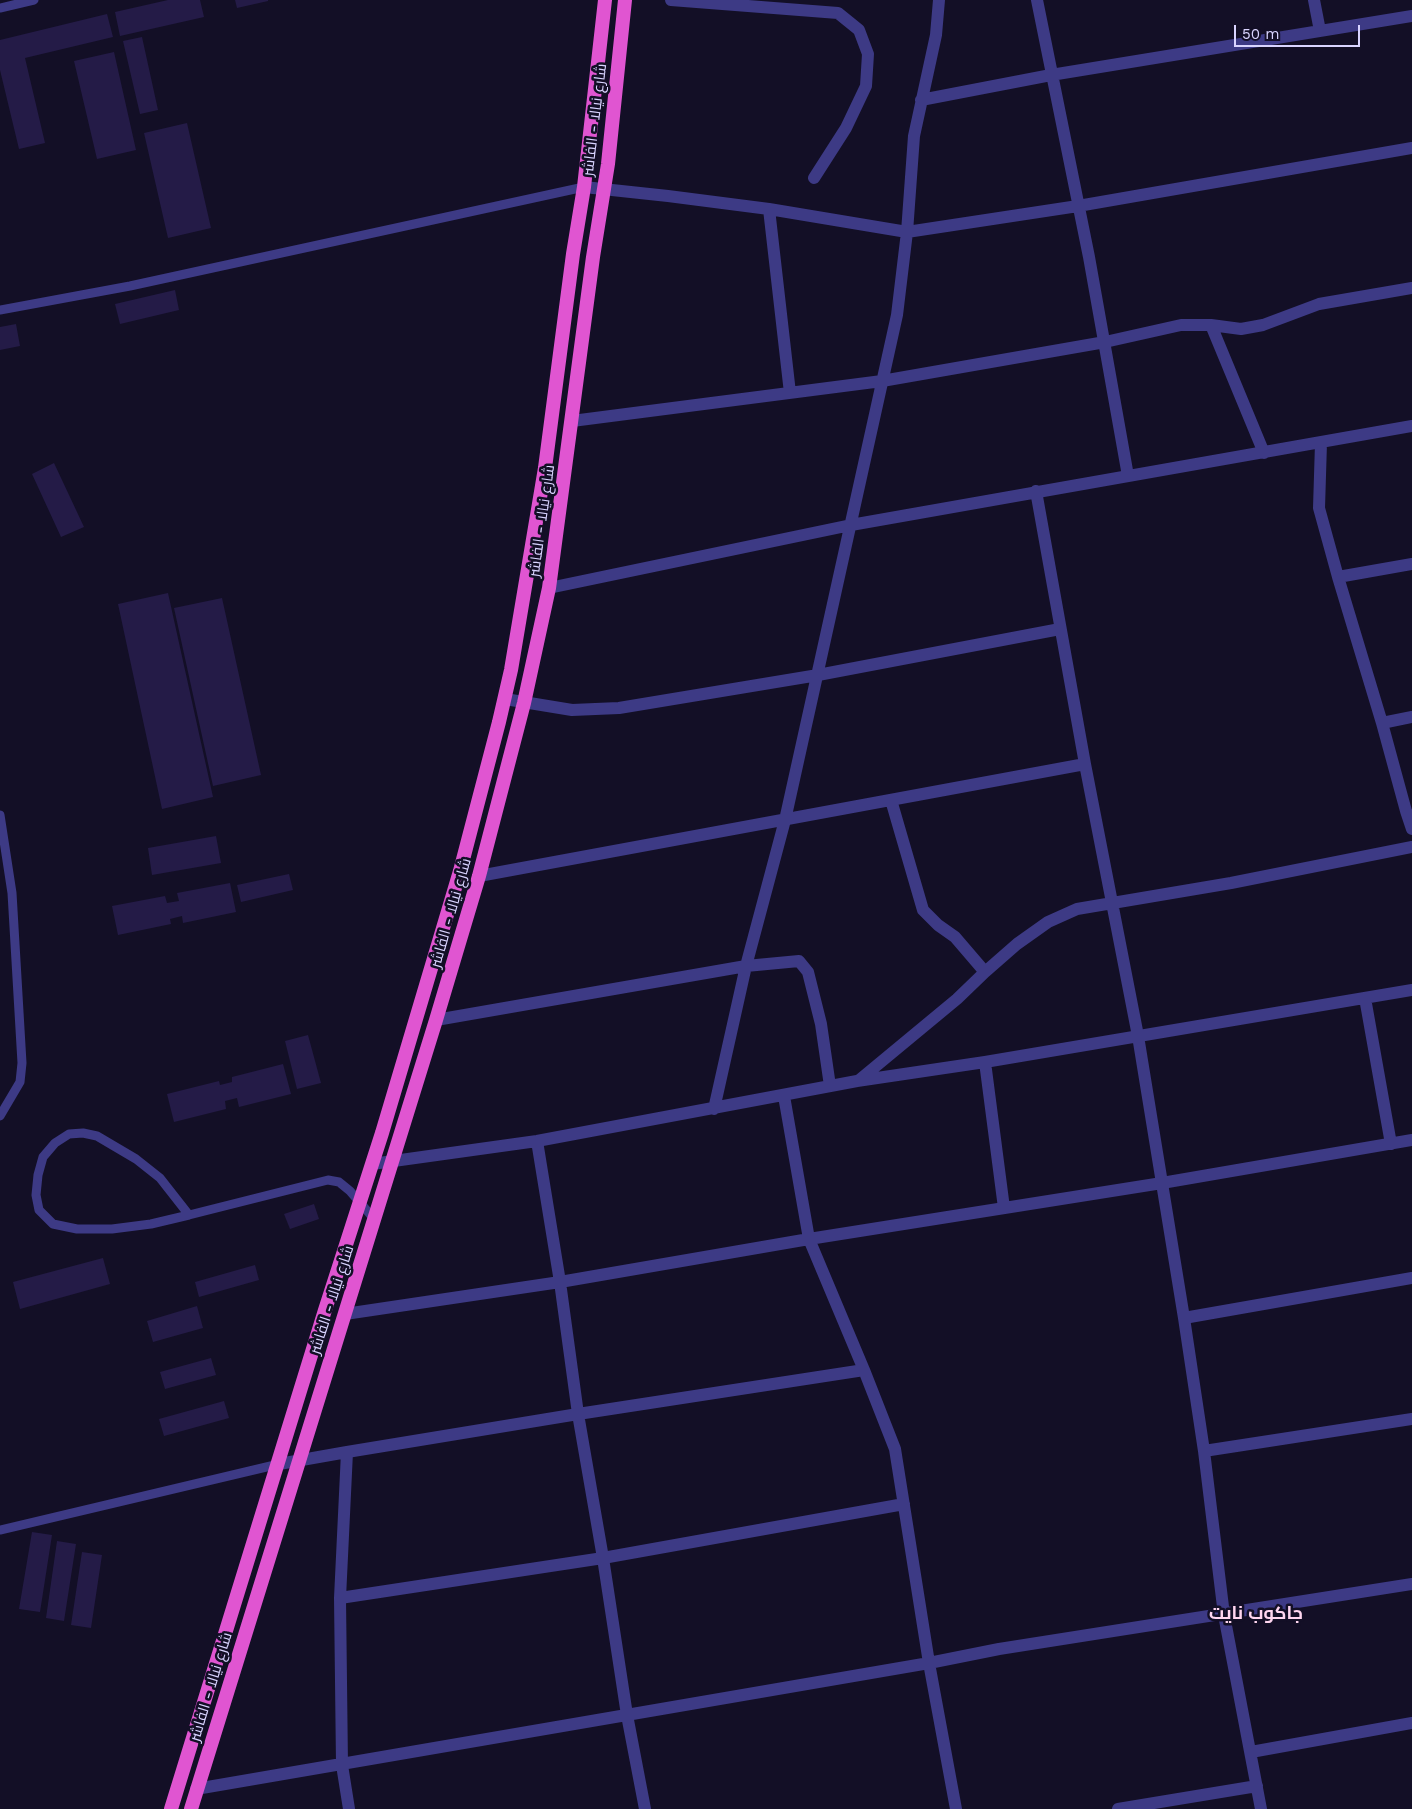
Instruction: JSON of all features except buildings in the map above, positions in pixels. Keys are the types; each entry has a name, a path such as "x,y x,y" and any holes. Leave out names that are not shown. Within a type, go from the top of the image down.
{"highway":[{"name":"شارع نيالا - الفاشر","path":"171,1809 372,1164 460,871 505,699 544,478 584,187 605,0"},
{"name":"شارع نيالا - الفاشر","path":"190,1809 436,1020 479,876 524,703 549,588 603,188 608,164 625,0"},
{"path":"315,1342 333,1349"},
{"path":"191,1743 210,1748"}],"street":[{"path":"670,0 838,13 859,30 868,54 866,86 846,128 814,178"},
{"path":"714,1108 746,966 785,820 896,315 907,232 914,136 936,36 940,0"},
{"path":"1037,0 1105,342 1128,476"},
{"path":"1314,0 1320,31"},
{"path":"921,100 1051,75 1412,16"},
{"path":"584,187 769,209 907,232 1078,206 1412,148"},
{"path":"769,209 790,393"},
{"path":"572,421 882,381 1105,342 1181,325 1211,325 1241,329 1263,326 1319,304 1412,288"},
{"path":"1211,325 1264,453"},
{"path":"549,588 851,525 1412,426"},
{"path":"1321,443 1319,508 1412,829"},
{"path":"1036,491 1084,764 1138,1036 1204,1451 1224,1615 1261,1809"},
{"path":"1338,577 1412,564"},
{"path":"505,699 572,710 619,708 818,675 1060,629"},
{"path":"1382,723 1412,717"},
{"path":"479,876 1084,764"},
{"path":"891,800 923,910 954,937 985,972"},
{"path":"857,1081 957,999 1017,944 1048,922 1077,909 1231,883 1412,847"},
{"path":"436,1020 746,966 799,961 808,972 821,1024 830,1086"},
{"path":"372,1164 537,1141 857,1081 985,1062 1412,990"},
{"path":"1365,998 1391,1144"},
{"path":"985,1062 1004,1208"},
{"path":"784,1096 809,1239 895,1449 929,1663 956,1809"},
{"path":"345,1314 560,1282 1412,1140"},
{"path":"537,1141 560,1282 578,1414 603,1558 627,1715 645,1809"},
{"path":"1184,1318 1412,1278"},
{"path":"279,1464 578,1414 864,1370"},
{"path":"1204,1451 1412,1419"},
{"path":"347,1452 340,1598 342,1764 349,1809"},
{"path":"340,1598 603,1558 904,1504"},
{"path":"196,1789 929,1663 999,1649 1412,1584"},
{"path":"1251,1752 1412,1723"},
{"path":"1118,1809 1257,1786"}],"lane":[{"path":"0,8 34,0"},
{"path":"0,310 130,286 584,187"},
{"path":"0,815 12,893 22,1063 20,1082 0,1116"},
{"path":"189,1215 160,1178 136,1159 97,1136 83,1133 69,1134 55,1143 43,1157 38,1175 36,1195 39,1210 53,1224 77,1228 112,1229 151,1224 189,1215 328,1180 339,1182 375,1220"},
{"path":"0,1530 279,1464"}],"district":[{"name":"جاكوب نايت","path":"1256,1614"}]}
